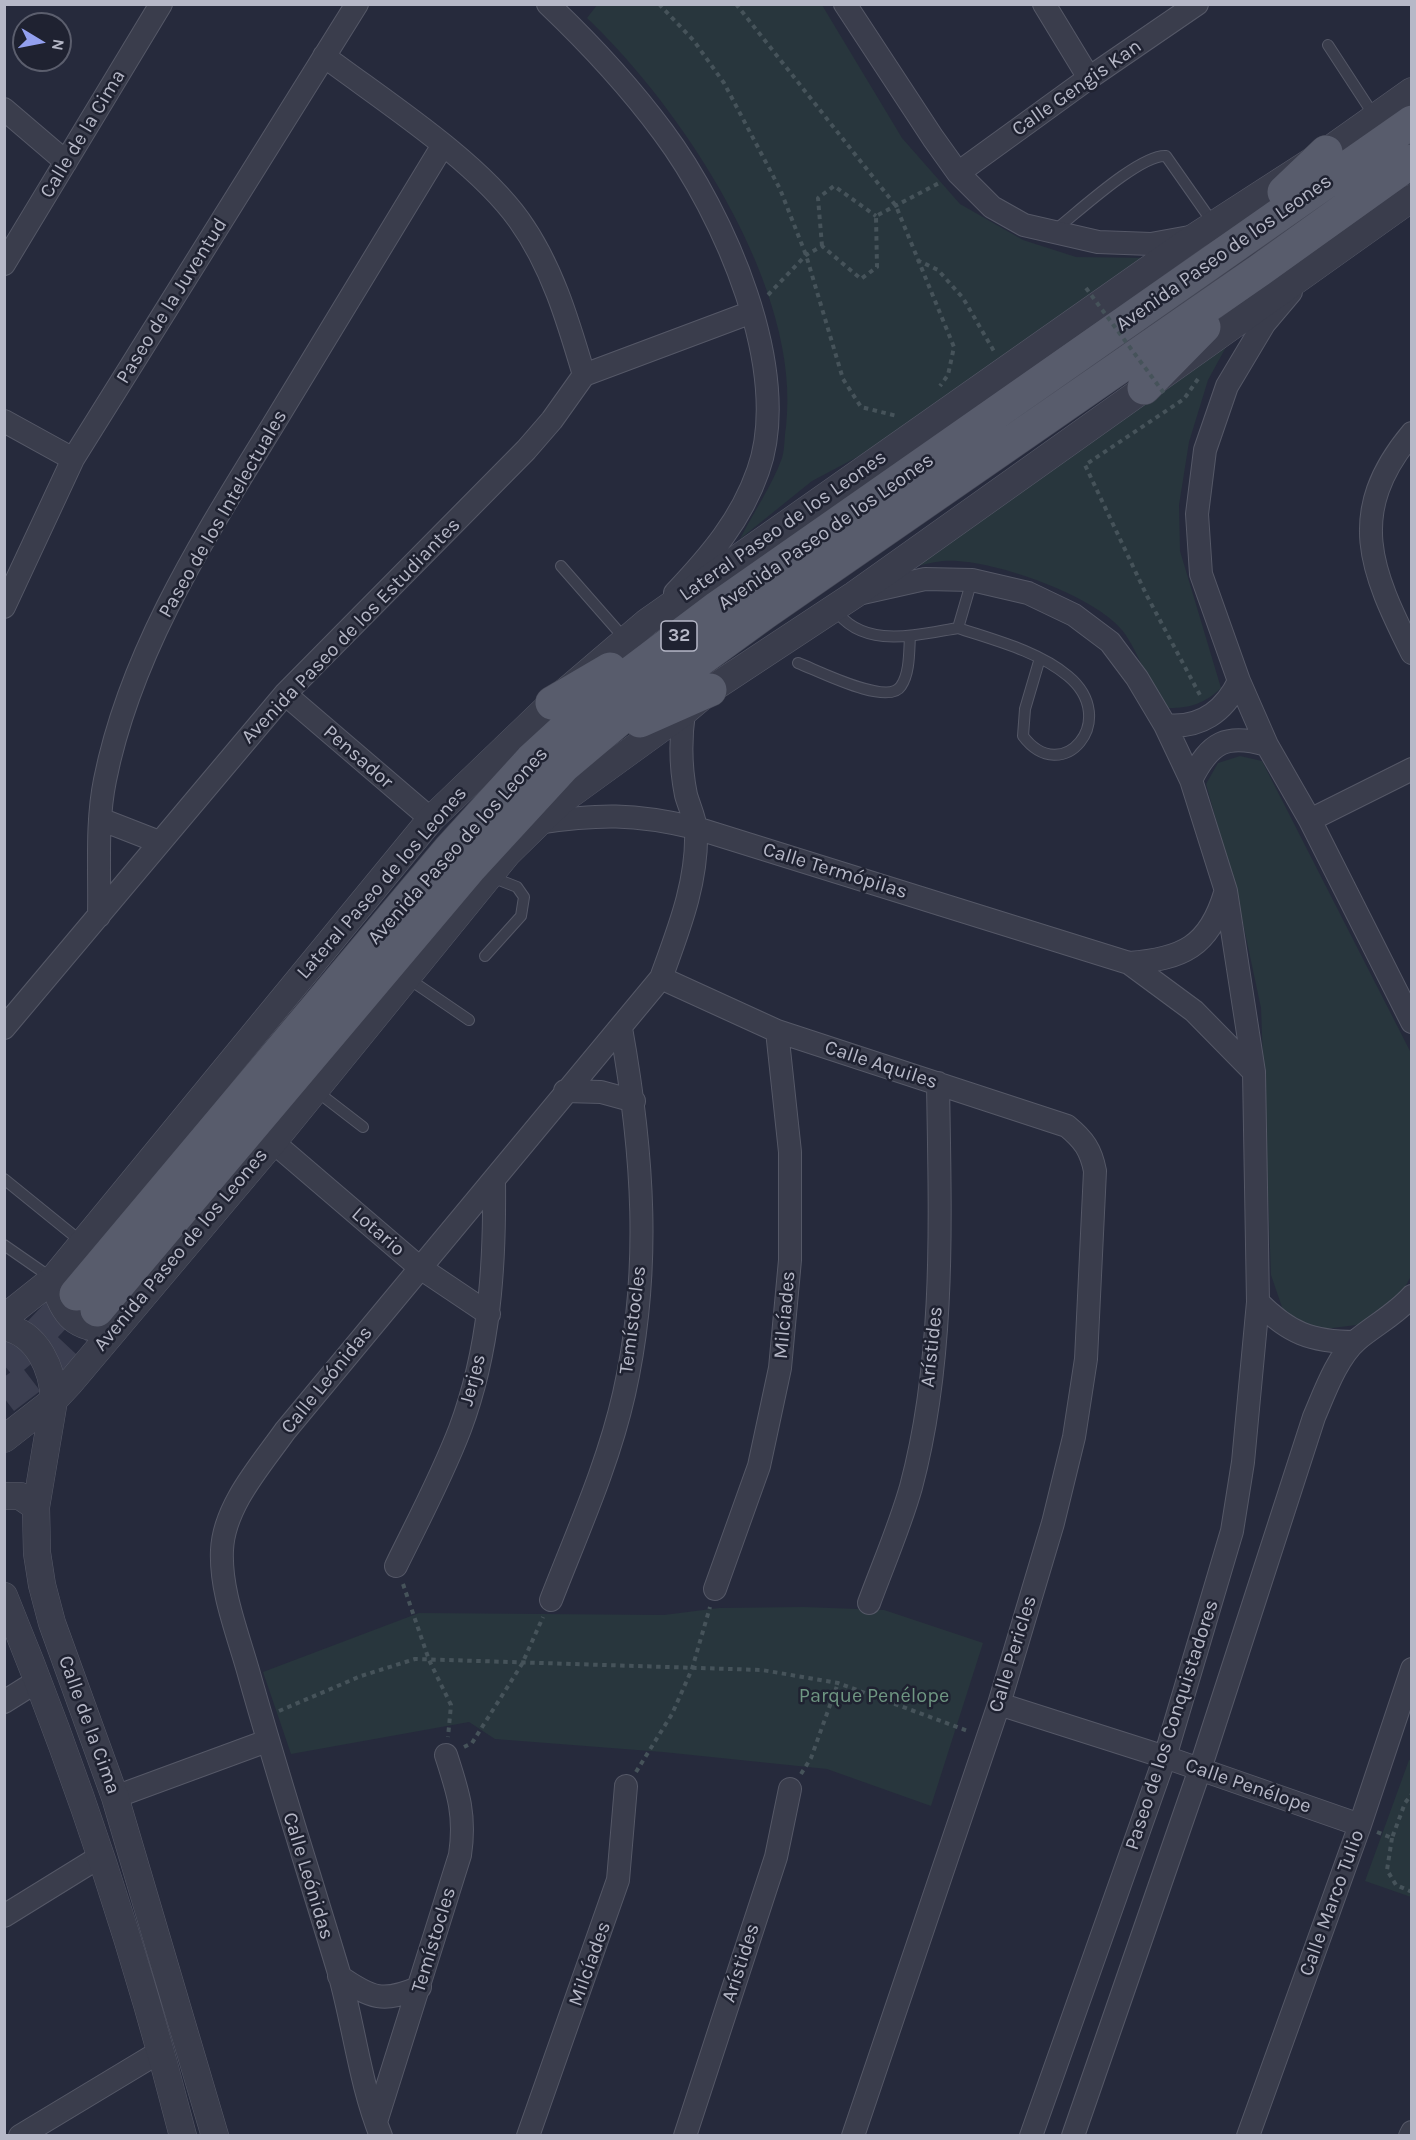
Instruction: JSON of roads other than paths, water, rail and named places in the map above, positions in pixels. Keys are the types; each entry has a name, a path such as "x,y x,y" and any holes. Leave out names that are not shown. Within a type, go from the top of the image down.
{"main road":[{"name":"Avenida Paseo de los Leones","path":"85,1303 449,850 524,767 604,693 1206,241 1412,122"},
{"path":"1206,241 1326,152"},
{"name":"Avenida Paseo de los Leones","path":"85,1303 525,806 592,742 627,713 817,576 1260,270 1412,161"},
{"path":"1155,392 1260,270"},
{"path":"552,703 718,607"},
{"path":"592,742 710,690"}],"street":[{"name":"Calle de la Cima","path":"4,264 161,4"},
{"name":"Paseo de la Juventud","path":"4,607 73,459 357,4"},
{"path":"548,4 594,47 664,133 700,190 725,242 752,312 767,373 769,402 767,435 759,469 730,531 708,558 647,622"},
{"path":"845,4 958,173 992,207 1024,225 1098,242 1135,244 1206,241"},
{"path":"1044,4 1089,78"},
{"name":"Calle Gengis Kan","path":"958,173 1089,78 1197,4"},
{"path":"324,56 442,146 498,193 520,220 538,250 564,306 584,375 752,312"},
{"path":"1326,152 1412,91"},
{"path":"4,109 66,162"},
{"name":"Paseo de los Intelectuales","path":"99,916 100,819 104,781 116,733 141,664 168,605 211,527 442,146"},
{"name":"Avenida Paseo de los Leones","path":"4,1439 47,1405 85,1303 273,1142 488,876 536,823 560,801 684,712 710,690 1155,392 1309,270 1412,198"},
{"name":"Lateral Paseo de los Leones","path":"4,1318 85,1303 83,1243 431,819 552,703 647,622 1005,370 1206,241"},
{"path":"1309,270 1263,324 1227,386 1205,450 1197,514 1201,574 1239,681 1267,745 1310,820 1412,1022"},
{"name":"Avenida Paseo de los Estudiantes","path":"6,1023 285,694 526,450 552,420 584,375"},
{"path":"4,421 73,459"},
{"path":"1412,433 1395,452 1383,478 1371,523 1371,558 1383,594 1412,653"},
{"name":"Paseo de los Conquistadores","path":"844,601 925,579 972,580 1028,593 1074,615 1110,642 1137,678 1165,725 1191,780 1226,891 1254,1072 1258,1302 1243,1462 1232,1531 1165,1757 1031,2136"},
{"path":"1165,725 1189,726 1210,717 1228,701 1239,681"},
{"name":"Pensador","path":"285,694 431,819"},
{"name":"Calle Leónidas","path":"378,2129 339,1976 264,1730 223,1575 222,1548 231,1516 244,1490 285,1431 661,978 681,921 692,877 696,828 682,773 679,747 684,712"},
{"path":"1191,780 1200,760 1220,743 1239,739 1267,745"},
{"path":"1310,820 1412,769"},
{"name":"Calle Termópilas","path":"536,823 587,816 628,815 696,828 1129,963 1194,1011 1254,1072"},
{"path":"100,819 159,842"},
{"name":"Calle Termópilas","path":"1129,963 1162,961 1191,947 1214,922 1226,891"},
{"name":"Calle Aquiles","path":"661,978 777,1031 1067,1126 1082,1138 1092,1156"},
{"name":"Temístocles","path":"551,1600 605,1457 626,1383 636,1324 641,1263 640,1155 634,1101 621,1028"},
{"name":"Milcíades","path":"715,1589 759,1466 780,1368 790,1260 790,1163 777,1031"},
{"name":"Arístides","path":"869,1603 910,1487 927,1402 936,1322 940,1221 938,1083"},
{"path":"565,1091 601,1092 634,1101"},
{"name":"Lotario","path":"273,1142 419,1267 489,1314"},
{"name":"Calle Pericles","path":"853,2136 999,1704 1053,1523 1074,1437 1086,1359 1095,1202 1092,1156"},
{"name":"Jerjes","path":"396,1566 461,1428 489,1314 495,1233 494,1181"},
{"path":"1258,1302 1277,1321 1301,1335 1327,1342 1355,1341"},
{"name":"Paseo de los Conquistadores","path":"1073,2136 1200,1769 1314,1417 1330,1379 1355,1341 1408,1302"},
{"name":"Calle de la Cima","path":"4,1327 22,1333 42,1354 53,1383 47,1405 36,1507 37,1553 50,1614 115,1797 215,2136"},
{"path":"4,1419 47,1405"},
{"path":"4,1496 20,1496 36,1507"},
{"name":"Calle de la Cima","path":"4,1596 39,1680 100,1856 162,2051 183,2136"},
{"name":"Calle Marco Tulio","path":"1248,2136 1360,1825 1412,1669"},
{"path":"4,1702 39,1680"},
{"name":"Calle Penélope","path":"999,1704 1165,1757 1360,1825"},
{"path":"115,1797 264,1730"},
{"name":"Temístocles","path":"378,2129 460,1855 464,1829 461,1802 446,1755"},
{"name":"Milcíades","path":"528,2136 618,1880 626,1786"},
{"name":"Arístides","path":"685,2136 776,1857 790,1789"},
{"path":"4,1916 100,1856"},
{"path":"339,1976 366,1994 384,1998 400,1995 420,1987"},
{"path":"20,2136 162,2051"}],"lane":[{"path":"1328,45 1375,117"},
{"path":"1053,232 1122,177 1157,155 1166,156 1206,241"},
{"path":"561,566 625,639"},
{"path":"958,628 972,580"},
{"path":"844,601 843,621 860,632 910,636 958,628 1040,658 1068,675 1090,706 1086,732 1078,745 1069,753 1054,754 1039,750 1023,736 1025,709 1040,658"},
{"path":"798,663 874,692 892,694 901,688 905,678 910,636"},
{"path":"485,956 521,916 524,897 518,887 488,876"},
{"path":"406,977 469,1020"},
{"path":"315,1090 363,1127"},
{"path":"4,1179 83,1243"},
{"path":"4,1245 85,1303"}],"tunnel":[{"path":"4,1365 27,1346 76,1294"},
{"path":"4,1398 42,1369 97,1310"}],"park label":[{"name":"Parque Penélope","path":"874,1696"}]}
